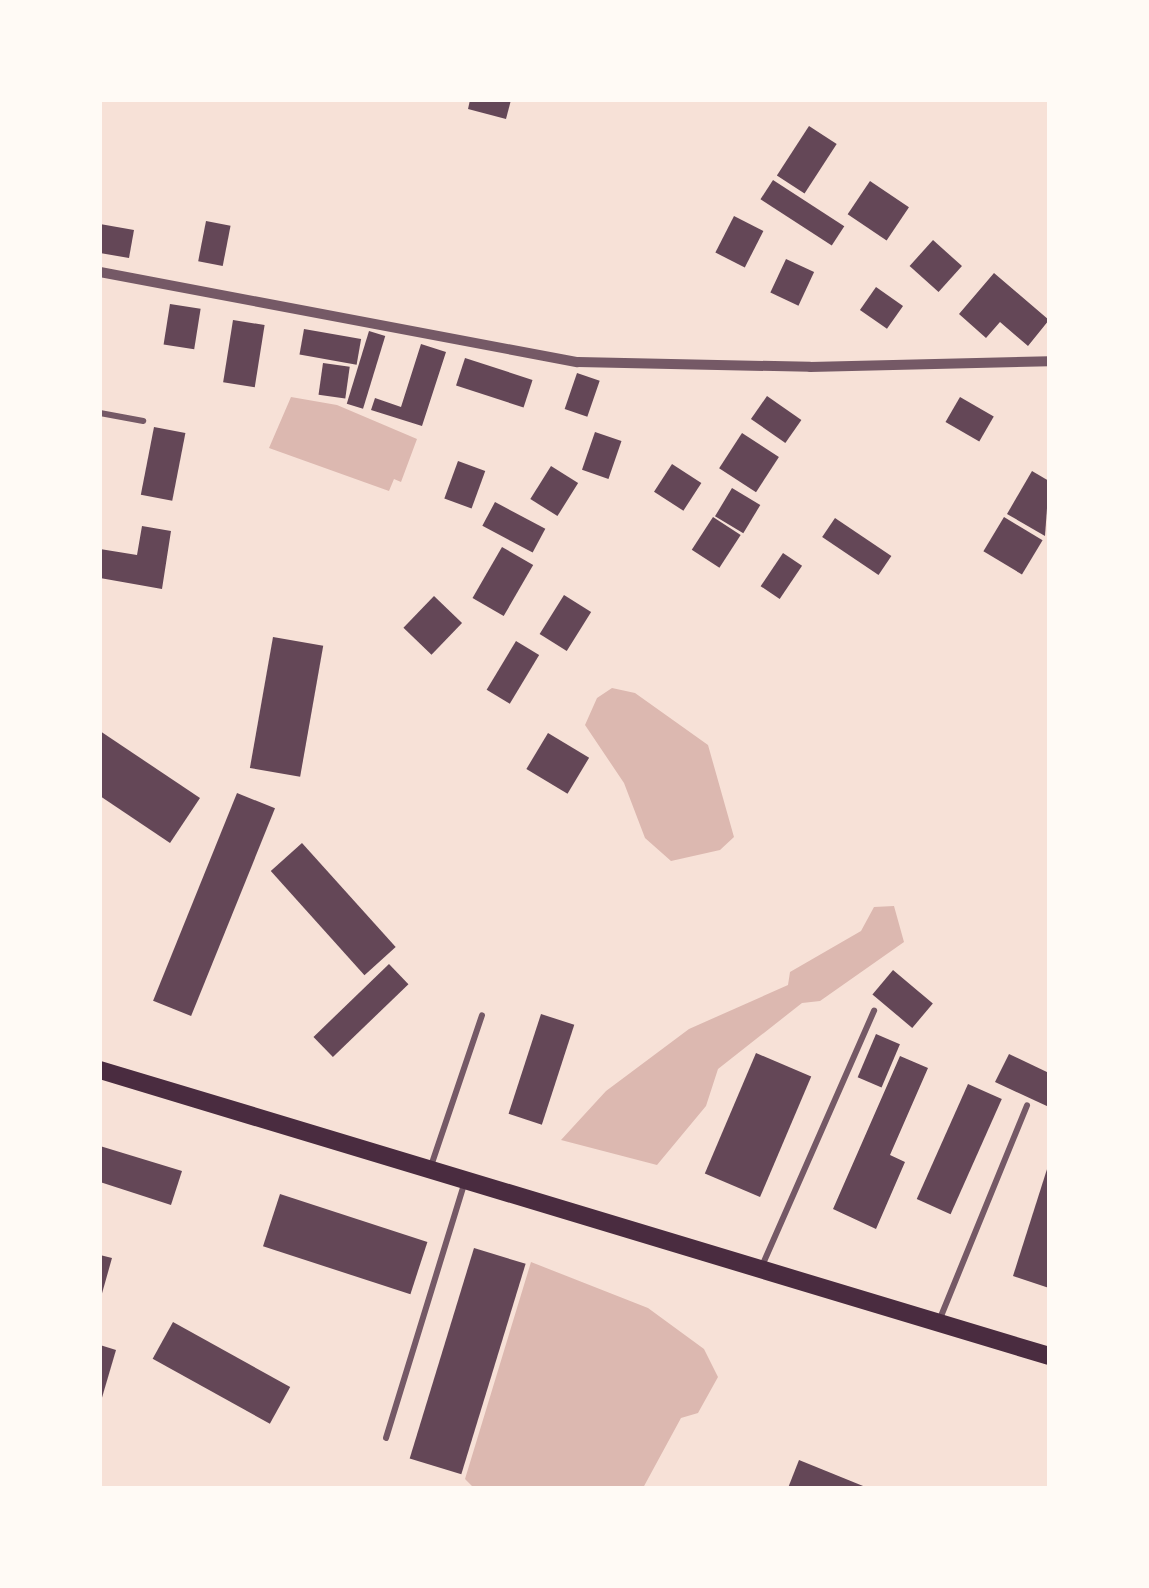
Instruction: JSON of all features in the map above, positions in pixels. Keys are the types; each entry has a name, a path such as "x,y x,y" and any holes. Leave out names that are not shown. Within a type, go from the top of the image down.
{"main road":[{"path":"100,1070 1049,1356"}],"street":[{"path":"100,272 578,362 810,367 1049,362"}],"lane":[{"path":"100,414 143,420"},
{"path":"760,1270 874,1011"},
{"path":"430,1170 482,1016"},
{"path":"938,1324 1026,1104"},
{"path":"386,1438 465,1181"}],"shaded area":[{"path":"291,397 337,405 417,439 401,482 394,479 389,491 269,448"},
{"path":"612,688 635,693 708,745 734,837 720,850 671,861 645,838 624,783 585,725 597,698"},
{"path":"894,906 904,942 820,1001 802,1003 718,1069 706,1106 657,1165 561,1140 606,1091 689,1029 788,985 790,972 861,931 874,907"},
{"path":"531,1262 648,1308 704,1349 718,1377 698,1413 681,1418 643,1488 474,1488 465,1479"}],"building":[{"path":"470,100 511,100 506,119 468,109"},
{"path":"809,126 837,144 805,193 777,175"},
{"path":"773,180 844,226 832,246 760,199"},
{"path":"870,181 909,207 887,240 848,214"},
{"path":"734,216 763,231 745,268 715,253"},
{"path":"206,221 231,226 223,266 198,261"},
{"path":"100,224 134,230 129,258 100,253"},
{"path":"933,240 962,266 939,292 910,266"},
{"path":"786,259 814,272 798,306 770,293"},
{"path":"994,273 1049,320 1028,346 1000,322 986,338 959,314"},
{"path":"876,287 903,306 887,329 860,310"},
{"path":"170,304 201,309 194,349 164,344"},
{"path":"233,320 265,325 255,387 223,382"},
{"path":"304,329 361,339 357,365 299,355"},
{"path":"369,331 385,336 363,409 347,404"},
{"path":"421,344 446,352 422,426 371,410 375,398 401,407"},
{"path":"465,358 533,380 524,408 456,386"},
{"path":"323,363 350,367 345,398 319,395"},
{"path":"577,373 600,381 587,417 565,409"},
{"path":"767,396 801,420 785,443 751,419"},
{"path":"960,397 994,416 979,442 946,422"},
{"path":"154,427 185,433 172,501 141,495"},
{"path":"595,432 621,441 608,479 582,470"},
{"path":"742,433 779,457 756,492 719,468"},
{"path":"458,461 485,471 472,509 444,499"},
{"path":"672,464 701,483 683,511 654,492"},
{"path":"551,466 578,483 557,516 530,499"},
{"path":"1032,471 1049,481 1045,536 1007,514"},
{"path":"732,488 760,505 743,533 715,516"},
{"path":"495,502 545,529 533,553 482,526"},
{"path":"713,517 741,535 719,568 692,550"},
{"path":"1004,517 1043,540 1022,574 983,551"},
{"path":"835,518 891,556 879,575 822,537"},
{"path":"142,526 171,531 162,589 100,578 100,549 137,555"},
{"path":"502,547 533,565 504,616 472,598"},
{"path":"783,553 802,566 780,599 761,586"},
{"path":"564,595 591,612 567,651 540,634"},
{"path":"434,596 462,623 431,655 403,628"},
{"path":"273,637 323,646 300,777 250,768"},
{"path":"516,641 539,655 510,704 487,690"},
{"path":"100,731 200,798 170,843 100,796"},
{"path":"548,733 589,758 568,794 526,769"},
{"path":"237,793 275,808 191,1016 153,1001"},
{"path":"302,843 396,947 364,975 271,871"},
{"path":"389,964 408,984 333,1057 313,1037"},
{"path":"893,970 933,1003 912,1028 872,995"},
{"path":"541,1014 574,1025 542,1125 509,1114"},
{"path":"876,1034 900,1044 882,1087 858,1077"},
{"path":"756,1053 811,1076 760,1197 705,1174"},
{"path":"1009,1054 1049,1073 1049,1107 995,1082"},
{"path":"900,1056 928,1068 890,1155 905,1162 876,1229 833,1209"},
{"path":"968,1084 1002,1099 951,1214 917,1199"},
{"path":"100,1146 182,1171 171,1205 100,1182"},
{"path":"1049,1166 1049,1288 1013,1276"},
{"path":"280,1194 427,1242 410,1294 263,1246"},
{"path":"474,1248 526,1264 461,1474 410,1458"},
{"path":"100,1255 112,1258 101,1297 100,1296"},
{"path":"173,1322 290,1387 270,1424 153,1359"},
{"path":"100,1345 116,1350 101,1401 100,1401"},
{"path":"799,1460 868,1488 788,1488"}]}
